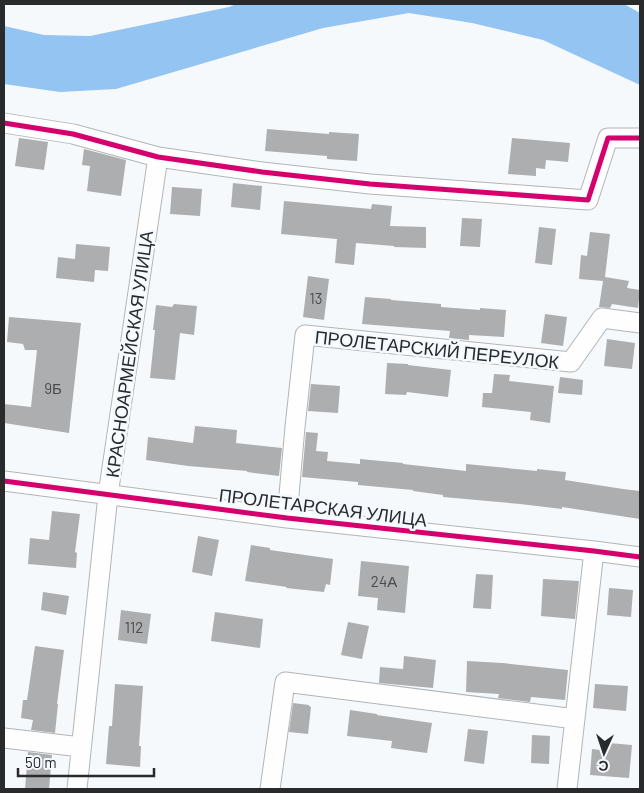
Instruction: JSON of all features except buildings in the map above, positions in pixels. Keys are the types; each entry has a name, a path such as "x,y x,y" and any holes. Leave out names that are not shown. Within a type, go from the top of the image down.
{"street":[{"path":"4,123 73,134 158,157 262,172 370,184 588,200 608,138 640,138"},
{"name":"КРАСНОАРМЕЙСКАЯ УЛИЦА","path":"77,789 108,495 158,157"},
{"name":"ПРОЛЕТАРСКИЙ ПЕРЕУЛОК","path":"287,518 304,336 571,362 602,318 640,323"},
{"name":"ПРОЛЕТАРСКАЯ УЛИЦА","path":"4,480 287,518 594,550 640,557"},
{"path":"567,789 594,550"},
{"path":"270,789 285,682 574,719"},
{"path":"4,738 81,747"}],"water":[{"path":"236,4 624,4 640,13 640,85 543,40 472,23 409,13 323,28 116,89 60,92 4,84 4,26 44,35 90,36"}],"cycle path":[{"path":"4,123 73,134 158,157 262,172 370,184 588,200 608,138 640,138"},
{"path":"4,481 287,518 640,557"}]}
